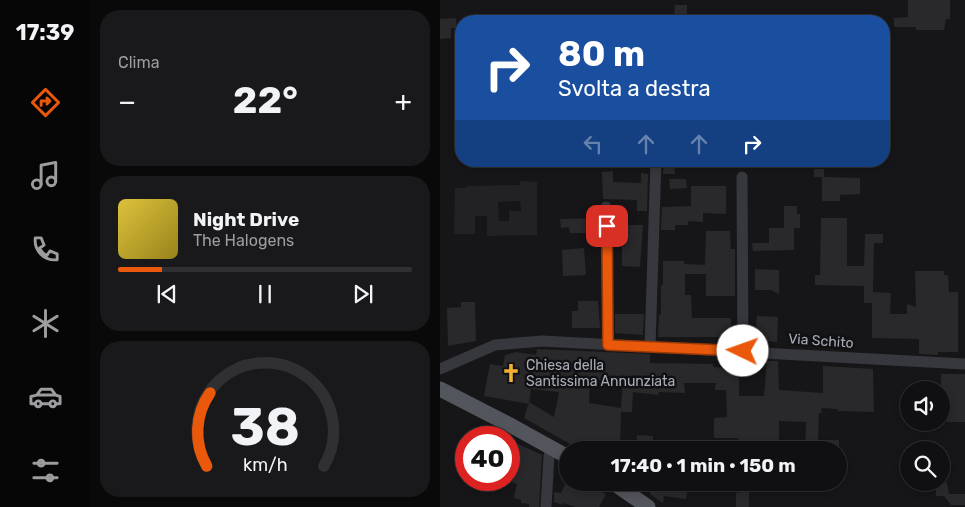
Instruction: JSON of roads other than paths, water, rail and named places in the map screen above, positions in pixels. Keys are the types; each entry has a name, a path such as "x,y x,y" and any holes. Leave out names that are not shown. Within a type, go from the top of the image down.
{"main road":[{"path":"440,389 559,452"},
{"path":"625,491 648,507"}],"street":[{"path":"650,346 656,167"},
{"path":"742,177 743,351"},
{"path":"606,207 608,345"},
{"name":"Via Schito","path":"440,370 447,365 495,345 542,341 965,364"},
{"path":"546,507 549,456 553,449"}],"place":[{"name":"Chiesa della Santissima Annunziata","path":"511,373"}]}
